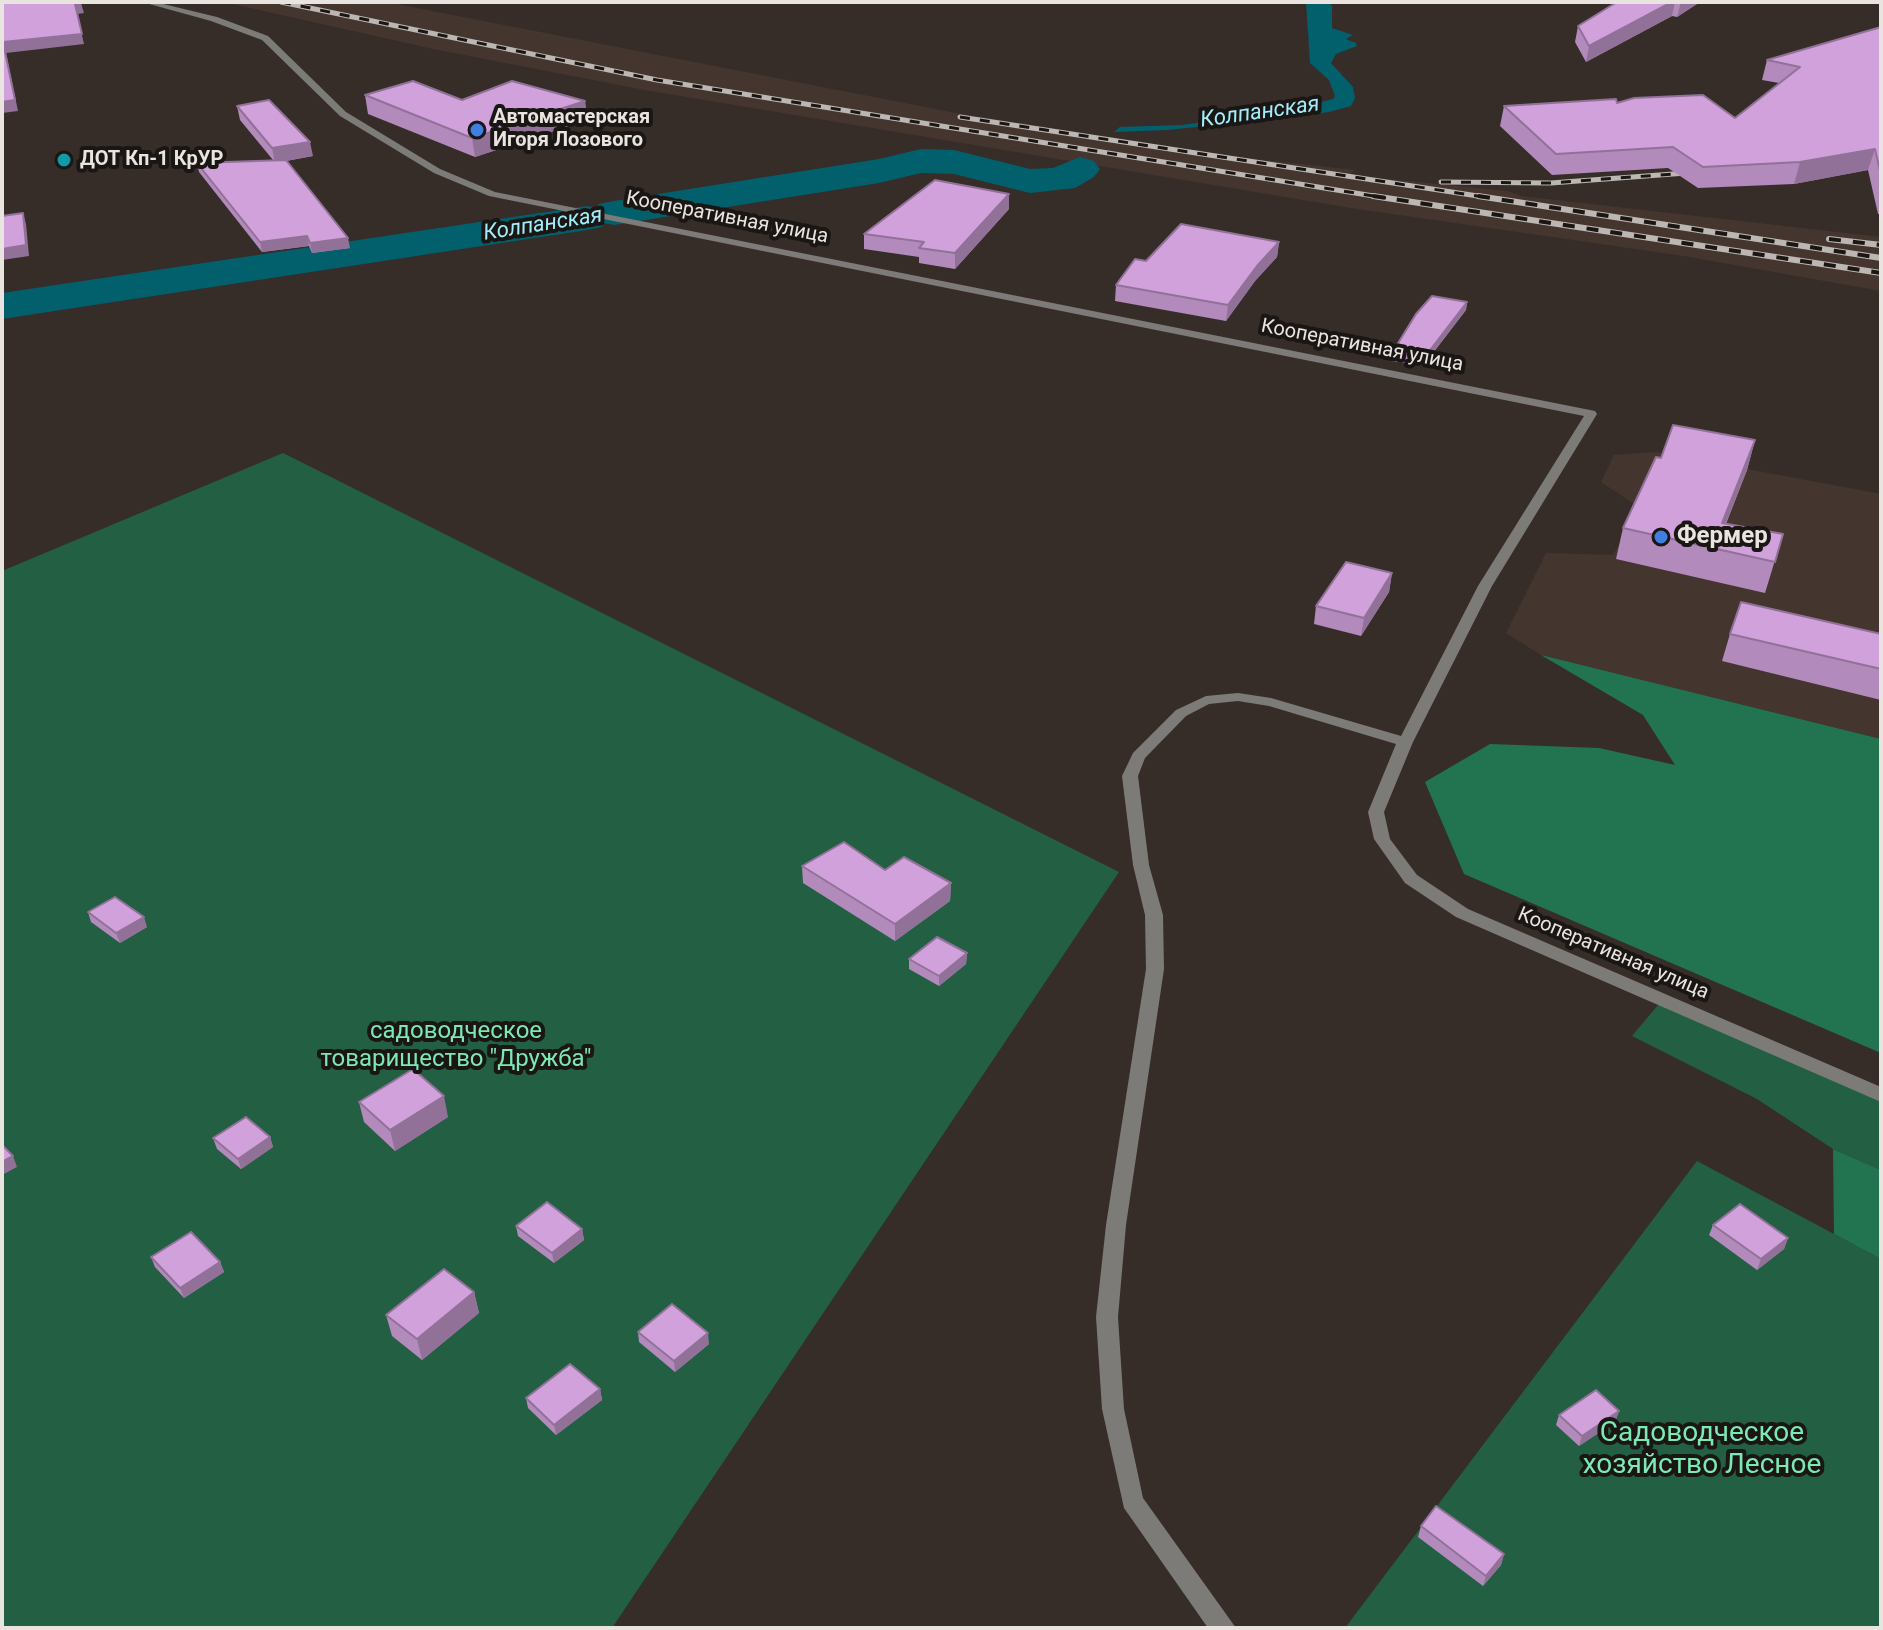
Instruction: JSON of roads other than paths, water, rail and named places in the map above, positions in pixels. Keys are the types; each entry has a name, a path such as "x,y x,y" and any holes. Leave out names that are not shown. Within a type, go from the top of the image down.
{"street":[{"name":"Кооперативная улица","path":"146,2 214,19 265,38 343,114 437,171 492,194 1591,414 1485,586 1405,742 1376,812 1382,839 1411,879 1462,913 1881,1095"},
{"path":"1224,1628 1208,1611 1132,1501 1113,1409 1107,1317 1128,1135 1155,969 1154,915 1141,865 1130,776 1138,756 1170,723 1181,713 1206,700 1238,697 1271,702 1405,742"}],"water":[{"path":"1306,2 1329,2 1332,6 1332,28 1353,35 1346,39 1357,46 1336,54 1331,63 1353,87 1355,98 1351,106 1276,119 1114,132 1120,127 1182,125 1255,111 1292,109 1333,99 1335,96 1329,80 1310,63"}],"waterway":[{"name":"Колпанская","path":"614,213 879,171 921,161 954,162 1030,181 1061,180 1080,169"},
{"name":"Колпанская","path":"587,218 614,213"},
{"name":"Колпанская","path":"2,306 587,218"}],"railway":[{"path":"281,2 657,80 1383,198"},
{"path":"960,117 1491,198"},
{"path":"1441,182 1551,183 1700,172"},
{"path":"1373,196 1383,198"},
{"path":"1478,196 1491,198"},
{"path":"1383,198 1881,273"},
{"path":"1491,198 1881,258"},
{"path":"1829,239 1881,245"}],"place":[{"name":"Автомастерская Игоря Лозового","path":"477,130"},
{"name":"ДОТ Кп-1 КрУР","path":"64,160"},
{"name":"Фермер","path":"1661,537"}],"park label":[{"name":"садоводческое товарищество \"Дружба\"","path":"456,1046"},
{"name":"Садоводческое хозяйство Лесное","path":"1702,1450"}]}
